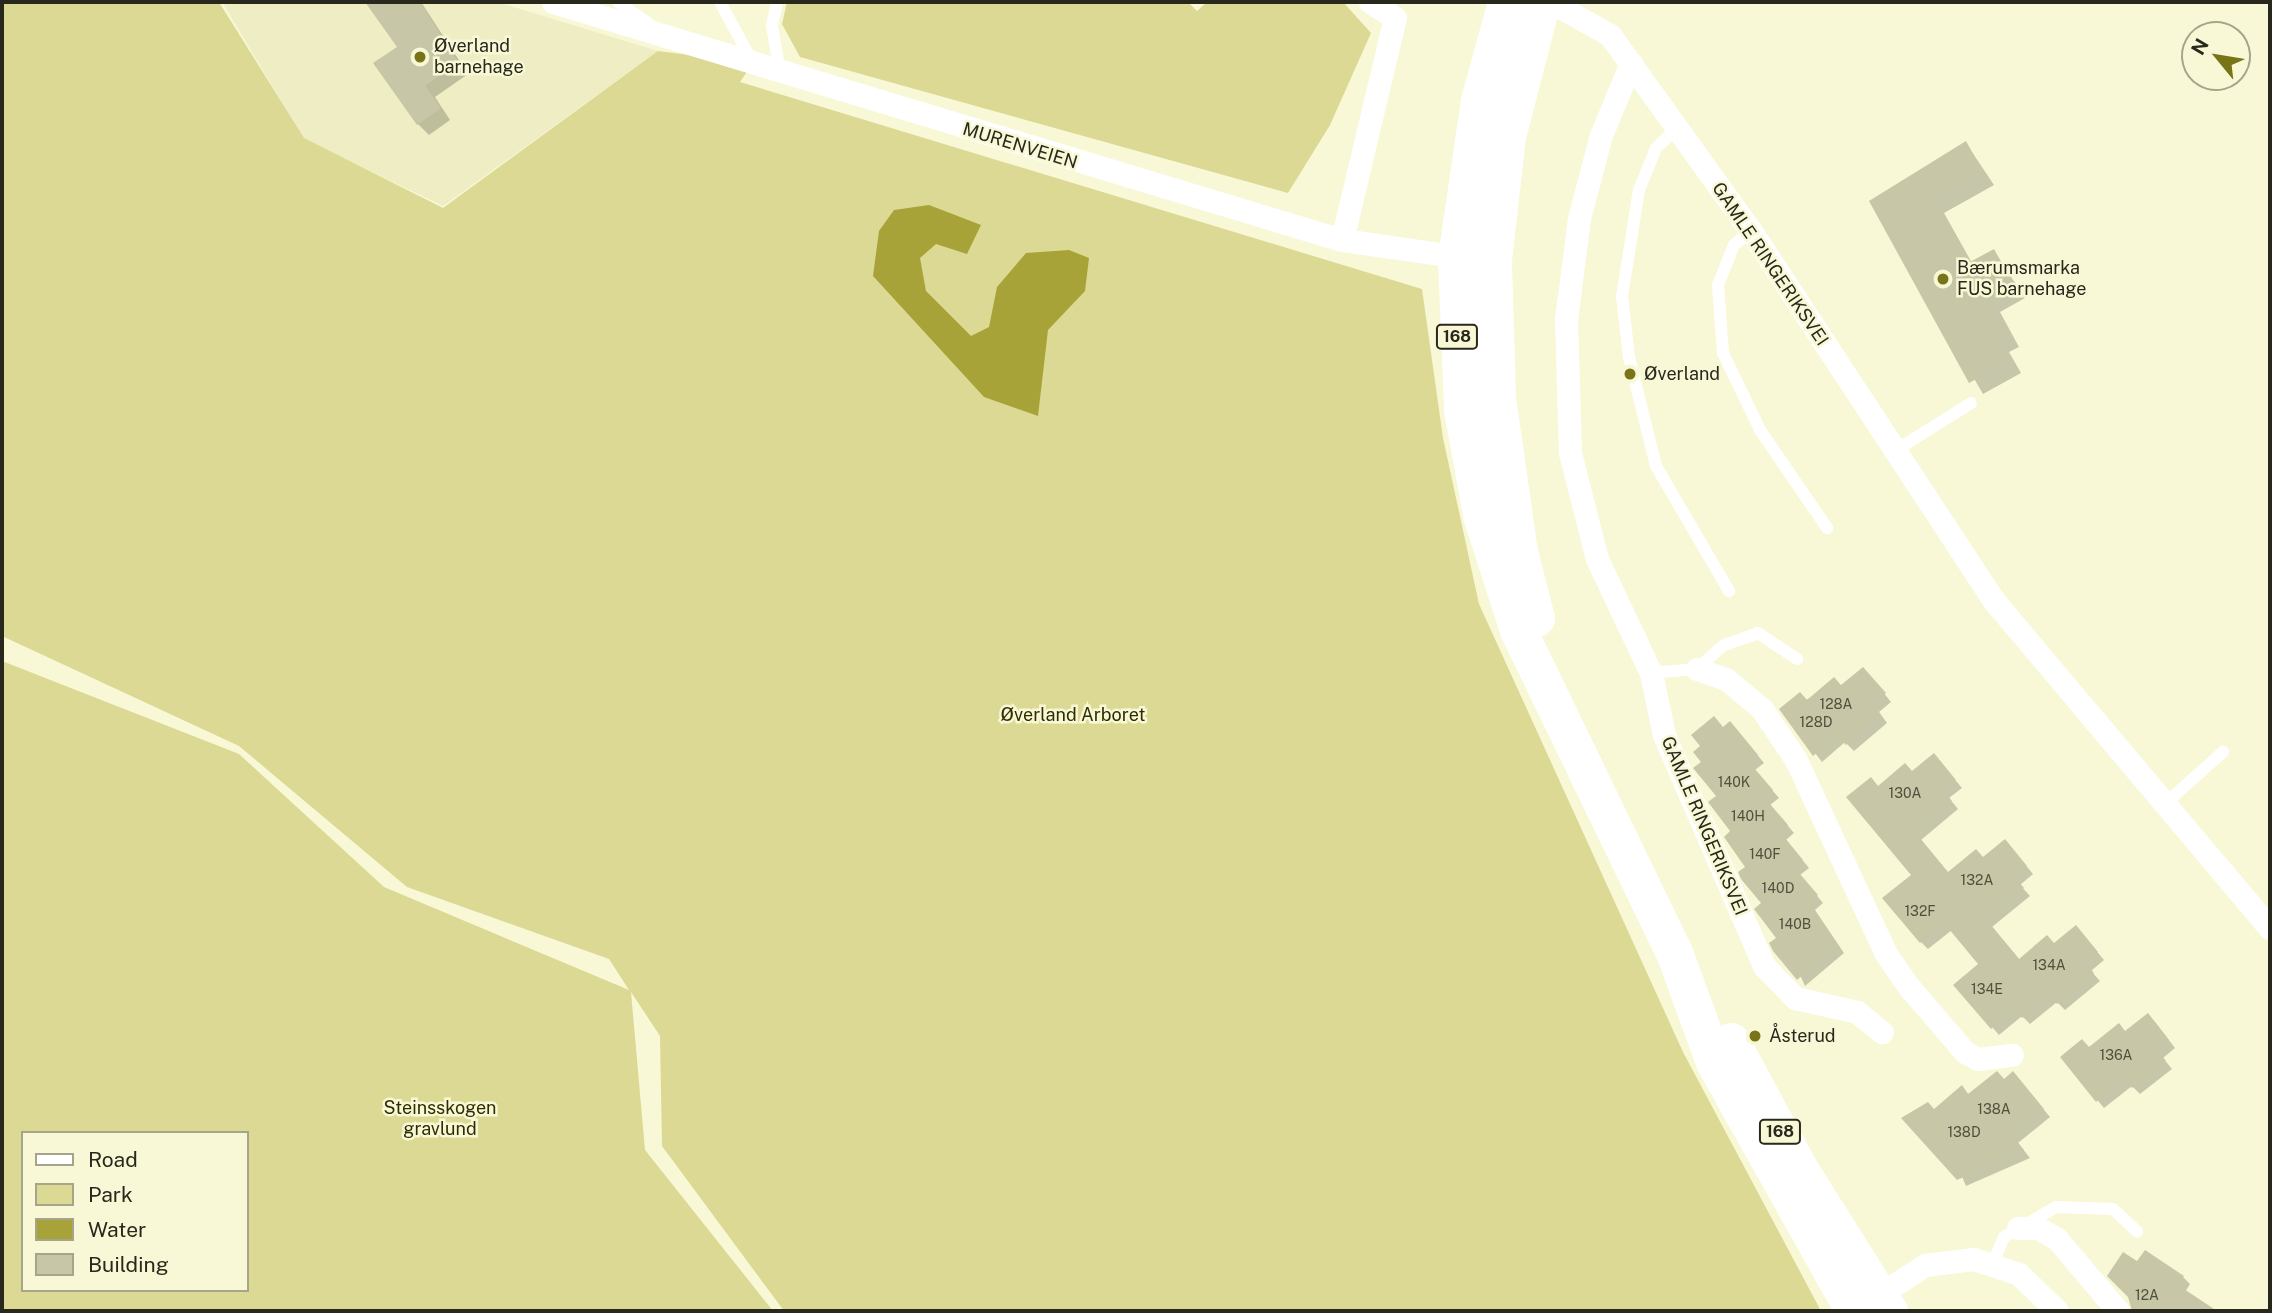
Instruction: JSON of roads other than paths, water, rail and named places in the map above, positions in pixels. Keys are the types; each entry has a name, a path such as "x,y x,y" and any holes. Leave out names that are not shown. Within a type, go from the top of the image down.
{"main road":[{"name":"168","path":"1506,2 1479,100 1456,257 1462,409 1481,515 1518,630 1539,664 1674,952 1688,1004 1736,1106 1869,1307"},
{"name":"168","path":"1539,664 1497,398 1493,260 1507,136 1542,2"}],"street":[{"name":"MURENVEIEN","path":"553,2 753,63 780,74 1342,240 1493,260"},
{"path":"1342,240 1395,18 1370,2"},
{"name":"GAMLE RINGERIKSVEI","path":"1551,2 1610,36 1631,63 1751,231 1893,453 1995,602 2168,801 2270,928"},
{"name":"GAMLE RINGERIKSVEI","path":"1631,63 1601,135 1580,218 1564,382 1570,453 1597,559 1651,673 1664,735 1764,966 1795,999 1857,1012 1882,1032"},
{"path":"1697,669 1726,679 1762,709 1796,760 1886,954 1909,987 1965,1052 1978,1059 2012,1055"},
{"path":"2018,1228 2038,1228 2057,1239 2118,1311"},
{"path":"1869,1307 1942,1260 1993,1262 2029,1281 2057,1311"}],"lane":[{"path":"618,2 670,38"},
{"path":"720,2 753,63"},
{"path":"777,2 772,26 780,74"},
{"path":"1677,128 1656,148 1639,190 1622,296 1626,332 1656,466 1729,591"},
{"path":"1751,231 1734,245 1717,285 1723,353 1760,430 1827,528"},
{"path":"1893,453 1971,403"},
{"path":"1651,673 1697,669 1724,645 1758,633 1797,659"},
{"path":"2168,801 2223,752"},
{"path":"1993,1262 2004,1237 2042,1211 2087,1205 2118,1212 2137,1231"}],"water":[{"path":"929,205 981,225 967,254 936,244 920,258 926,291 971,336 989,327 997,287 1026,253 1069,250 1089,258 1085,291 1048,330 1038,416 984,397 873,276 879,231 894,210"}],"place":[{"name":"Øverland barnehage","path":"420,57"},
{"name":"Bærumsmarka FUS barnehage","path":"1943,279"},
{"name":"Øverland","path":"1630,374"},
{"name":"Åsterud","path":"1755,1036"}],"park label":[{"name":"Øverland Arboret","path":"1073,715"},
{"name":"Steinsskogen gravlund","path":"440,1119"}]}
